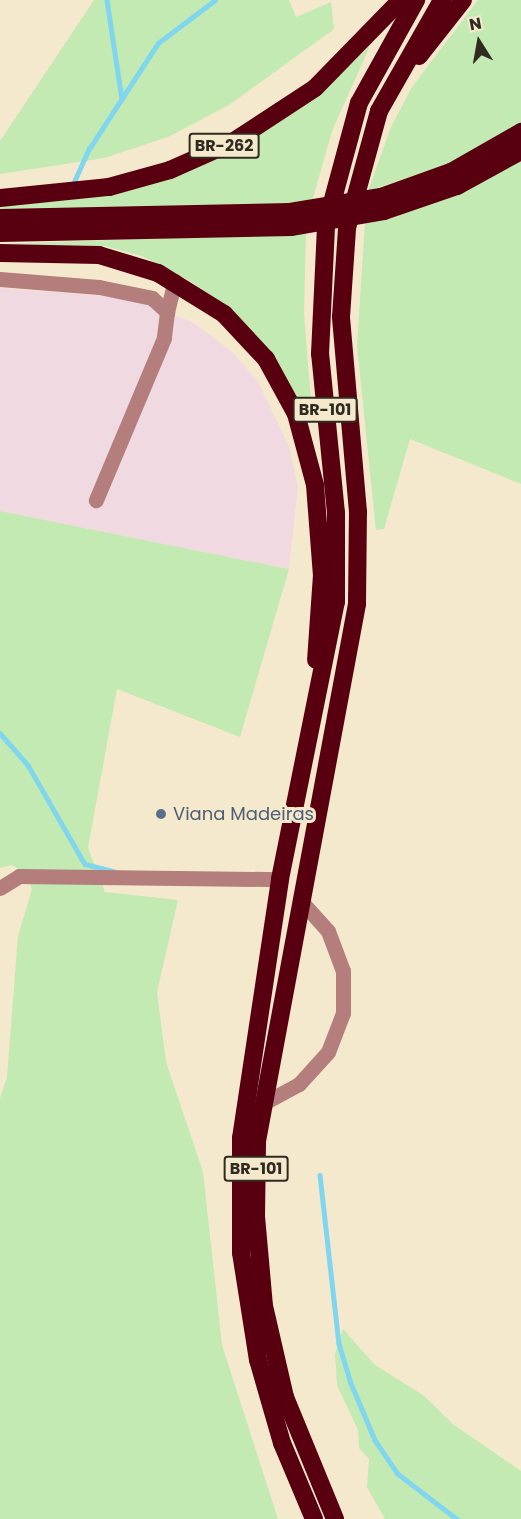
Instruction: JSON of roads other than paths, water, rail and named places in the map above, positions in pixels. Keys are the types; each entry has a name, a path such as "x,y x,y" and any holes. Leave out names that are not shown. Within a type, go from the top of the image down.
{"highway":[{"name":"BR-262","path":"0,198 109,187 170,170 231,143 315,88 401,0"},
{"name":"BR-101","path":"314,1519 269,1401 241,1253 241,1138 280,879 332,632 338,571 321,354 326,225 359,103 416,0"},
{"name":"BR-101","path":"335,1519 285,1397 264,1306 256,1179 262,1104 357,604 359,522 341,317 347,228 363,157 398,72 442,0"},
{"path":"363,157 413,64 463,0"},
{"path":"383,204 451,172 521,132"},
{"path":"0,233 291,219 383,204 457,186 521,151"},
{"path":"0,218 291,219"},
{"path":"0,253 99,255 176,281 224,314 266,359 288,395 311,461 322,584 296,805"}],"street":[{"path":"0,279 99,287 152,298 167,312"},
{"path":"96,500 164,338 167,312 176,281"},
{"path":"0,888 19,876 280,879"},
{"path":"262,1104 299,1084 328,1052 342,1013 342,971 328,931 300,900"}],"waterway":[{"path":"107,0 122,99"},
{"path":"74,182 89,149 158,43 215,0"},
{"path":"0,733 28,765 85,864 114,871"},
{"path":"320,1175 339,1344 350,1381 375,1440 397,1473 457,1519"}],"place":[{"name":"Viana Madeiras","path":"161,814"}]}
